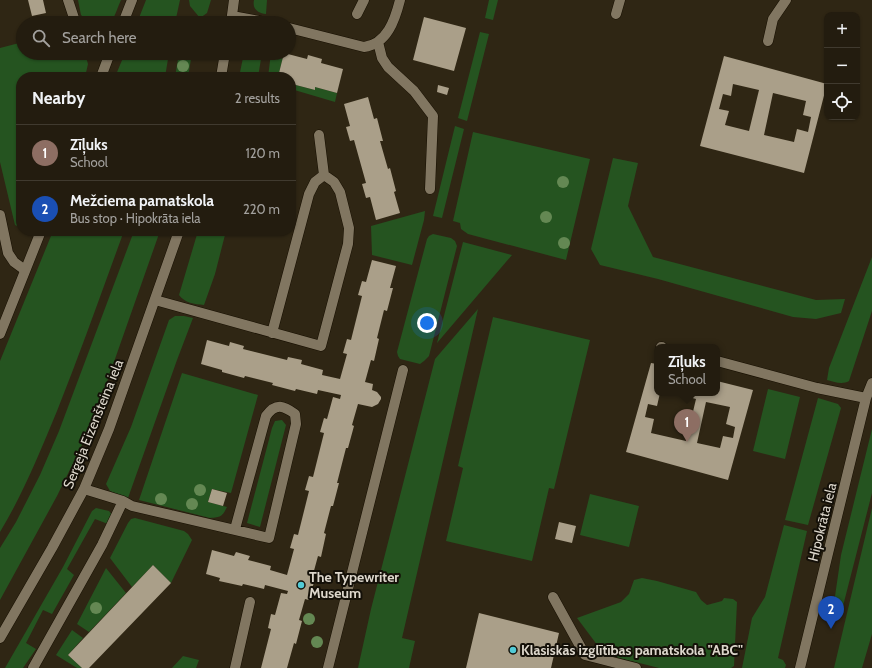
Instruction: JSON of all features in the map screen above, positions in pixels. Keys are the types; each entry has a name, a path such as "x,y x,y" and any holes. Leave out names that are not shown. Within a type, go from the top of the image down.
{"street":[{"path":"68,0 73,16"},
{"path":"126,16 132,0"},
{"path":"232,16 234,0"},
{"path":"357,14 364,0"},
{"path":"296,30 364,47 371,46 384,37 390,29 400,0"},
{"path":"616,14 620,0"},
{"path":"768,41 773,19 786,0"},
{"path":"378,42 382,58 388,67 414,91 433,116 430,189"},
{"path":"103,72 107,60"},
{"path":"222,72 224,60"},
{"path":"155,300 321,346 348,244 349,232 348,220 338,186 324,175 319,135"},
{"path":"272,332 309,194 315,182 324,175"},
{"path":"0,215 8,253 14,262 25,270"},
{"path":"0,334 38,236"},
{"name":"Sergeja Eizenšteina iela","path":"0,638 52,548 84,488 110,429 177,236"},
{"path":"720,362 817,388 866,398"},
{"path":"328,668 403,370"},
{"name":"Hipokrāta iela","path":"800,668 866,398 872,383"},
{"path":"84,488 123,501 132,506 269,538 296,424 295,414 286,408 277,406 270,410 266,416 235,529"},
{"path":"33,668 102,545 123,501"},
{"path":"553,597 585,655 636,668"},
{"path":"235,668 250,602"}],"green space":[{"path":"78,0 121,0 114,16 81,15"},
{"path":"146,0 180,0 177,16 140,16"},
{"path":"189,0 211,0 207,13 203,16 198,16 190,6"},
{"path":"254,0 267,0 266,14 260,13 256,10"},
{"path":"489,0 498,0 493,20 485,18"},
{"path":"480,32 489,34 467,121 458,118"},
{"path":"16,44 16,60 87,60 88,64 86,72 16,72 16,226 0,162 0,48"},
{"path":"122,60 168,60 166,72 117,72"},
{"path":"178,60 191,60 189,72 176,72"},
{"path":"243,60 261,60 259,72 240,72"},
{"path":"270,60 282,60 279,72 269,72"},
{"path":"296,85 315,90 315,87 337,93 335,102 296,90"},
{"path":"455,126 464,129 442,218 433,216"},
{"path":"473,132 590,159 566,260 468,234 461,229 460,223 453,221"},
{"path":"613,158 638,163 628,206 653,257 816,300 845,299 841,313 816,319 793,317 658,279 600,265 591,249"},
{"path":"425,211 412,265 372,255 371,226"},
{"path":"433,234 451,238 455,241 457,246 429,356 420,364 400,359 397,352 427,239"},
{"path":"51,236 122,236 57,411 24,488 0,532 0,361"},
{"path":"132,236 158,236 102,396 82,445 57,496 0,600 0,548 16,522 40,475 59,431"},
{"path":"197,236 225,236 215,274 204,305 193,304 181,298 179,295"},
{"path":"463,242 512,255 437,343"},
{"path":"872,257 872,311 849,381 841,383 827,380 829,368"},
{"path":"478,309 402,638 415,641 409,668 358,668 371,609 435,359"},
{"path":"175,316 193,318 128,498 110,491 106,484 131,427 169,320"},
{"path":"493,317 590,340 554,489 549,488 532,561 446,541 463,468 458,466"},
{"path":"182,373 258,395 231,493 212,489 208,502 227,507 219,517 210,518 139,500"},
{"path":"768,389 800,397 785,459 753,451"},
{"path":"818,398 838,404 841,408 808,525 785,520"},
{"path":"282,420 286,425 260,527 247,523 272,428 275,421"},
{"path":"872,429 872,493 843,606 837,606 834,603 841,555"},
{"path":"590,494 639,506 629,547 580,535"},
{"path":"96,508 109,511 112,515 108,524 95,519 67,569 74,575 52,614 43,610 26,643 36,649 23,668 5,668 63,567 92,511"},
{"path":"872,508 872,634 862,668 834,668"},
{"path":"135,518 184,531 192,540 171,583 153,565 132,587 110,558 128,523 131,519"},
{"path":"784,525 807,531 778,658 783,660 786,665 785,668 742,668 752,618 765,597"},
{"path":"106,568 126,593 89,632 77,624"},
{"path":"642,578 696,592 701,600 707,605 722,601 724,598 733,599 737,602 734,666 731,668 659,668 604,654 577,618 621,602 629,594 634,580"},
{"path":"72,630 83,638 68,655 82,668 77,668 56,655"},
{"path":"183,656 199,660 196,668 172,668"}],"building":[{"path":"28,0 43,0 46,13 32,16"},
{"path":"424,17 466,28 454,71 413,60"},
{"path":"308,55 322,59 321,63 343,69 337,93 315,87 315,90 296,85 296,72 279,72 282,60 296,60 296,56 307,59"},
{"path":"724,56 824,83 824,96 804,173 700,146","holes":["733,84 759,90 749,131 725,125 729,111 719,109 723,94 731,96","773,93 806,101 803,115 811,117 808,132 797,129 794,142 764,135"]},
{"path":"438,85 449,88 447,95 437,92"},
{"path":"368,97 374,119 377,118 383,141 380,141 388,169 390,168 396,191 394,192 400,213 376,220 370,197 366,198 362,184 366,183 354,140 350,141 346,127 350,126 344,104"},
{"path":"372,260 396,266 390,288 393,288 387,311 384,310 377,338 379,339 374,361 371,360 365,382 373,384 372,390 377,392 381,399 378,404 372,407 358,404 352,425 354,426 348,448 346,448 337,483 339,483 333,506 331,506 324,533 326,534 321,557 318,556 312,578 312,581 314,582 309,600 305,599 299,620 302,621 296,644 294,643 287,668 261,668 271,629 268,628 271,614 275,615 281,593 287,594 288,591 265,585 264,589 243,584 242,586 219,581 220,578 206,574 212,550 234,556 236,552 250,556 248,560 271,566 270,570 287,575 294,549 290,548 294,534 298,535 309,491 305,490 309,476 313,477 324,433 320,432 324,418 327,419 333,397 340,399 341,395 318,390 317,394 296,389 295,391 272,385 273,383 245,376 244,378 222,372 222,370 201,364 207,340 229,346 230,342 244,346 243,349 287,360 288,357 302,360 301,364 323,370 322,375 340,379 347,354 343,353 347,339 351,340 362,296 358,295 362,281 366,282"},
{"path":"651,363 654,364 654,396 659,396 657,406 648,404 645,417 654,419 651,433 686,441 696,399 686,396 720,396 720,382 753,390 728,480 626,452","holes":["706,402 730,407 726,424 735,427 733,438 723,436 720,448 697,443"]},
{"path":"212,489 227,493 223,506 208,502"},
{"path":"559,522 576,526 572,543 555,539"},
{"path":"153,565 171,583 89,668 82,668 68,655"},
{"name":"Klasiskās izglītības pamatskola \"ABC\"","path":"479,613 559,633 551,668 466,668"}],"place":[{"name":"Zīļuks","path":"687,442"},
{"name":"The Typewriter Museum","path":"301,585"},
{"name":"Mežciema pamatskola","path":"831,629"},
{"name":"Klasiskās izglītības pamatskola \"ABC\"","path":"513,650"}]}
